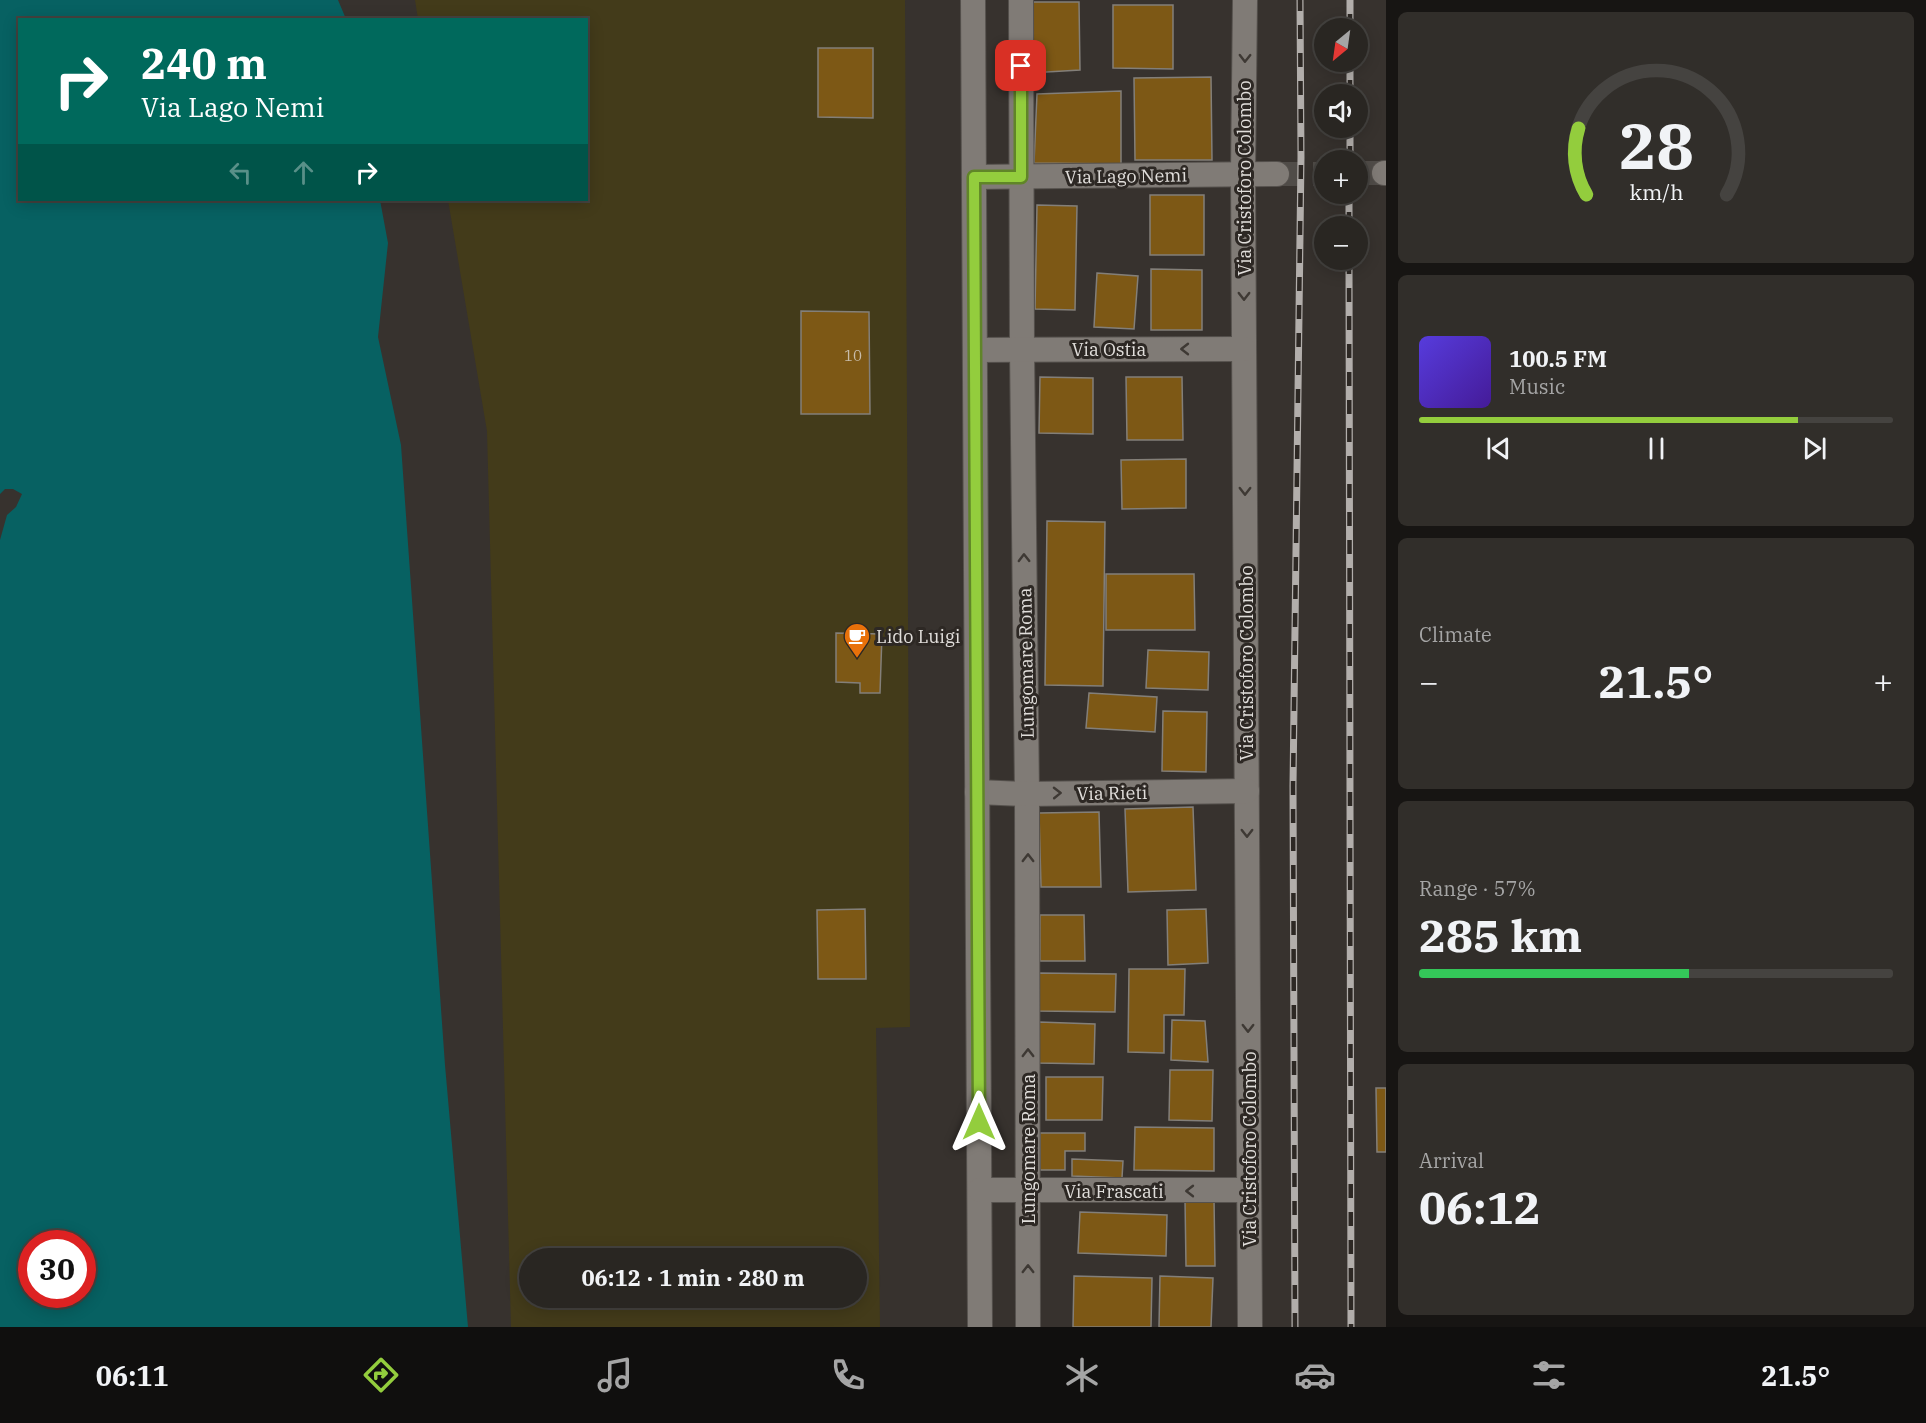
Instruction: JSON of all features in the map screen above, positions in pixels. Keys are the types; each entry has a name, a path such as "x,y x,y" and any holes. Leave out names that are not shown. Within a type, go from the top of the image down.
{"street":[{"path":"973,0 980,1327"},
{"name":"Lungomare Roma","path":"1021,0 1027,794 1028,1327"},
{"name":"Via Cristoforo Colombo","path":"1245,0 1243,174 1250,1327"},
{"name":"Via Lago Nemi","path":"974,177 1277,174"},
{"name":"Via Ostia","path":"975,350 1244,349"},
{"name":"Via Rieti","path":"977,792 1027,794 1247,791"},
{"name":"Via Frascati","path":"980,1190 1249,1190"}],"sand":[{"path":"415,0 905,0 910,1027 876,1028 880,1327 511,1327 487,431 448,201 588,201 588,18 418,18"}],"water":[{"path":"0,0 338,0 346,18 18,18 18,201 380,201 388,243 378,337 401,445 445,1065 468,1327 0,1327"}],"pier":[{"path":"5,489 13,489 22,494 16,507 7,515 0,540 0,494"}],"building":[{"path":"1028,2 1079,2 1080,70 1030,73"},
{"path":"1113,5 1173,5 1173,69 1113,68"},
{"path":"818,48 873,48 873,118 818,117"},
{"path":"1211,77 1212,160 1135,160 1134,78"},
{"path":"1121,91 1121,164 1034,163 1037,94"},
{"path":"1150,195 1204,195 1204,255 1150,255"},
{"path":"1037,205 1077,206 1075,310 1035,309"},
{"path":"1151,269 1202,270 1202,330 1151,330"},
{"path":"1097,273 1138,276 1134,329 1094,327"},
{"path":"801,311 869,312 870,414 801,414"},
{"path":"1040,377 1093,378 1093,434 1039,433"},
{"path":"1126,377 1182,377 1183,440 1127,440"},
{"path":"1186,459 1186,508 1122,509 1121,460"},
{"path":"1047,521 1105,522 1103,686 1045,685"},
{"path":"1106,574 1194,574 1195,630 1106,630"},
{"path":"836,633 882,634 880,693 860,693 860,683 836,682"},
{"path":"1148,650 1209,652 1208,690 1146,688"},
{"path":"1089,693 1157,697 1155,732 1086,728"},
{"path":"1163,711 1207,712 1206,772 1162,771"},
{"path":"1193,807 1196,890 1128,892 1125,809"},
{"path":"1099,812 1101,887 1041,887 1039,813"},
{"path":"865,909 866,979 818,979 817,910"},
{"path":"1206,909 1208,963 1168,965 1167,910"},
{"path":"1040,915 1084,915 1085,961 1040,961"},
{"path":"1129,969 1185,969 1184,1015 1164,1015 1164,1053 1128,1052"},
{"path":"1038,973 1116,974 1115,1012 1038,1011"},
{"path":"1172,1020 1205,1021 1208,1062 1171,1060"},
{"path":"1039,1022 1095,1024 1094,1064 1038,1063"},
{"path":"1170,1070 1213,1070 1212,1121 1169,1120"},
{"path":"1046,1077 1103,1077 1102,1120 1046,1120"},
{"path":"1376,1088 1386,1088 1386,1152 1377,1152"},
{"path":"1135,1127 1214,1128 1214,1171 1134,1170"},
{"path":"1040,1133 1085,1133 1085,1151 1065,1151 1065,1170 1040,1170"},
{"path":"1072,1159 1123,1161 1122,1178 1072,1176"},
{"path":"1185,1199 1214,1199 1215,1266 1186,1266"},
{"path":"1080,1212 1167,1215 1166,1256 1078,1253"},
{"path":"1074,1276 1152,1278 1151,1327 1073,1327"},
{"path":"1160,1276 1213,1278 1211,1327 1159,1327"}],"tunnel":[{"path":"1368,173 1384,173"},
{"path":"1277,174 1314,174"}],"railway":[{"path":"1295,1327 1293,786 1301,157 1300,0"},
{"path":"1350,0 1350,18"},
{"path":"1350,72 1350,84"},
{"path":"1350,138 1350,150"},
{"path":"1349,204 1349,216"},
{"path":"1349,270 1351,1327"}],"place":[{"name":"Lido Luigi","path":"857,659"}],"route":[{"path":"979,1122 974,177 1021,177 1021,66"}]}
